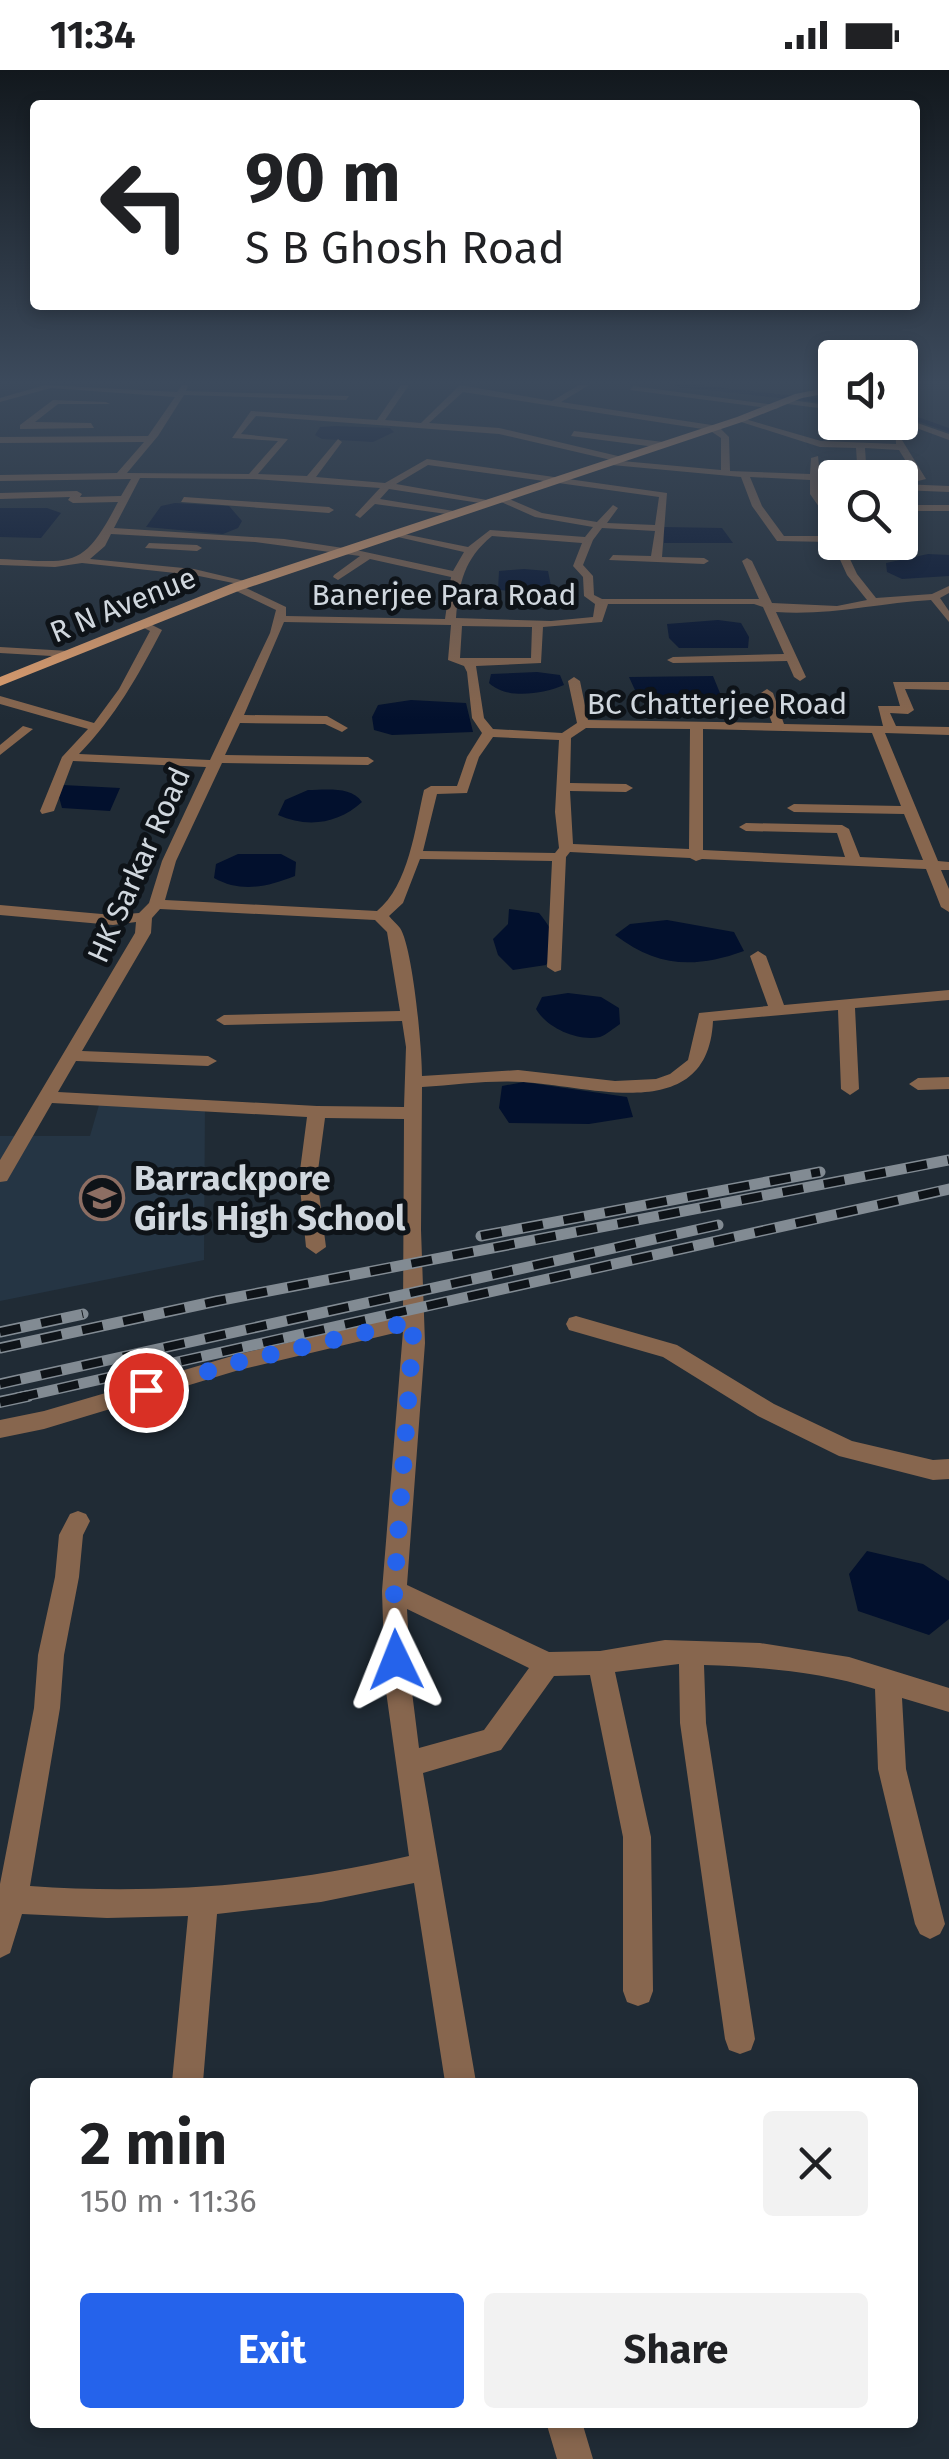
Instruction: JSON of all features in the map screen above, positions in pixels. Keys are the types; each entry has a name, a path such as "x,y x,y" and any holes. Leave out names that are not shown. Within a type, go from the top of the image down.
{"main road":[{"name":"R N Avenue","path":"0,682 242,585 511,496"}],"street":[{"path":"75,496 73,500 123,499 101,544 84,556 85,560"},
{"path":"304,508 315,496"},
{"path":"360,515 377,496"},
{"path":"466,496 601,525 658,528"},
{"path":"656,560 664,496"},
{"path":"753,496 780,539 818,542"},
{"path":"184,500 329,510"},
{"path":"372,501 461,512"},
{"path":"602,604 589,596 588,576 578,566 588,540 613,508"},
{"path":"918,508 949,508"},
{"path":"108,530 218,535 346,550 457,575"},
{"path":"538,624 538,660 454,660 457,575 467,550 490,533 588,540"},
{"path":"394,535 467,550"},
{"path":"101,544 197,548"},
{"path":"786,550 818,546"},
{"path":"338,577 366,557"},
{"path":"613,558 704,561"},
{"path":"0,562 55,564 85,560 213,574 242,585 282,609 280,619"},
{"path":"845,560 874,602"},
{"path":"747,561 800,677"},
{"name":"Banerjee Para Road","path":"280,619 538,624 598,620 602,604 755,601 778,609 836,609 934,597 949,589"},
{"path":"934,597 949,619"},
{"name":"HK Sarkar Road","path":"0,1176 143,933 169,862 280,619"},
{"path":"46,811 68,757 97,728 150,645 156,630 142,624"},
{"path":"0,650 68,654"},
{"path":"672,660 792,657"},
{"path":"380,916 396,903 414,854 430,790 462,790 473,757 489,733 481,727 477,714 474,672 469,663"},
{"path":"574,680 583,724"},
{"path":"949,686 897,685 908,710 882,709 884,730 912,810 942,866 949,908"},
{"path":"767,693 778,726"},
{"path":"0,700 97,728"},
{"path":"234,720 326,720 342,728"},
{"name":"BC Chatterjee Road","path":"489,733 566,737 583,724 949,731"},
{"path":"696,856 697,724"},
{"path":"0,751 27,729"},
{"path":"555,967 566,737"},
{"path":"68,757 216,762 368,761"},
{"path":"563,788 626,788"},
{"path":"794,808 912,810"},
{"path":"746,827 842,829 855,864"},
{"path":"414,854 696,856 942,866"},
{"path":"0,910 113,920 150,911 240,906 380,916 394,931 409,1016 414,1082 410,1230 414,1321 394,1591 398,1684 460,2078"},
{"path":"758,956 778,1011"},
{"path":"414,1082 529,1076 578,1084 656,1085 689,1071 698,1059 705,1016 949,995"},
{"path":"846,1002 850,1089"},
{"path":"224,1020 409,1016"},
{"path":"72,1056 208,1060"},
{"path":"918,1084 949,1083"},
{"path":"48,1097 317,1112 414,1113"},
{"path":"316,1247 308,1178 317,1112"},
{"path":"0,1429 44,1420 239,1362 414,1321"},
{"path":"576,1324 670,1350 766,1410 848,1449 933,1470 949,1469"},
{"path":"0,1943 5,1898 16,1887 71,1535 78,1521"},
{"path":"394,1591 547,1664 600,1663 691,1651 760,1654 849,1669 949,1700"},
{"path":"691,1651 697,1761 740,2039"},
{"path":"600,1663 638,1837 638,1991"},
{"path":"408,1764 492,1741 547,1664"},
{"path":"888,1682 892,1769 930,1924"},
{"path":"5,1898 80,1906 204,1900 362,1882 425,1866"},
{"path":"188,2078 204,1900"},
{"path":"566,2428 575,2459"}],"shaded area":[{"name":"Barrackpore Girls High School","path":"101,1098 205,1101 204,1260 0,1301 0,1136 90,1136"}],"water":[{"path":"161,506 229,506 242,521 238,528 223,534 146,527"},
{"path":"0,508 47,508 61,513 41,538 0,537"},
{"path":"663,527 722,528 733,543 664,543"},
{"path":"949,555 949,576 902,579 887,572 886,563 918,560 918,556"},
{"path":"499,571 548,571 551,586 533,592 498,590"},
{"path":"718,620 741,623 749,637 748,648 679,648 669,638 667,624"},
{"path":"491,674 560,675 564,685 536,693 515,693 489,683"},
{"path":"713,676 722,698 639,699 629,677"},
{"path":"411,700 466,703 473,732 392,735 374,730 372,717 378,705"},
{"path":"63,785 120,788 110,811 62,808 59,797"},
{"path":"308,790 345,791 362,802 343,815 322,822 300,822 278,815 285,800"},
{"path":"238,854 281,854 296,862 295,876 254,887 234,886 214,878 216,864"},
{"path":"509,909 539,913 548,926 554,944 546,965 513,970 498,955 493,939 508,924"},
{"path":"667,920 734,932 744,951 709,961 676,962 646,954 615,935 630,924"},
{"path":"568,993 601,997 619,1008 620,1024 591,1038 555,1027 536,1009 542,997"},
{"path":"524,1082 627,1097 633,1117 589,1124 509,1123 499,1108 502,1086"},
{"path":"867,1551 923,1564 949,1581 949,1619 929,1635 858,1611 849,1574"}],"railway":[{"path":"0,1348 217,1301 949,1160"},
{"path":"481,1236 820,1172"},
{"path":"17,1398 949,1189"},
{"path":"0,1384 718,1225"},
{"path":"0,1332 83,1314"},
{"path":"0,1402 28,1396"}],"place":[{"name":"Barrackpore Girls High School","path":"102,1198"}],"route":[{"path":"146,1390 239,1362 414,1321 394,1591 396,1660"}]}
